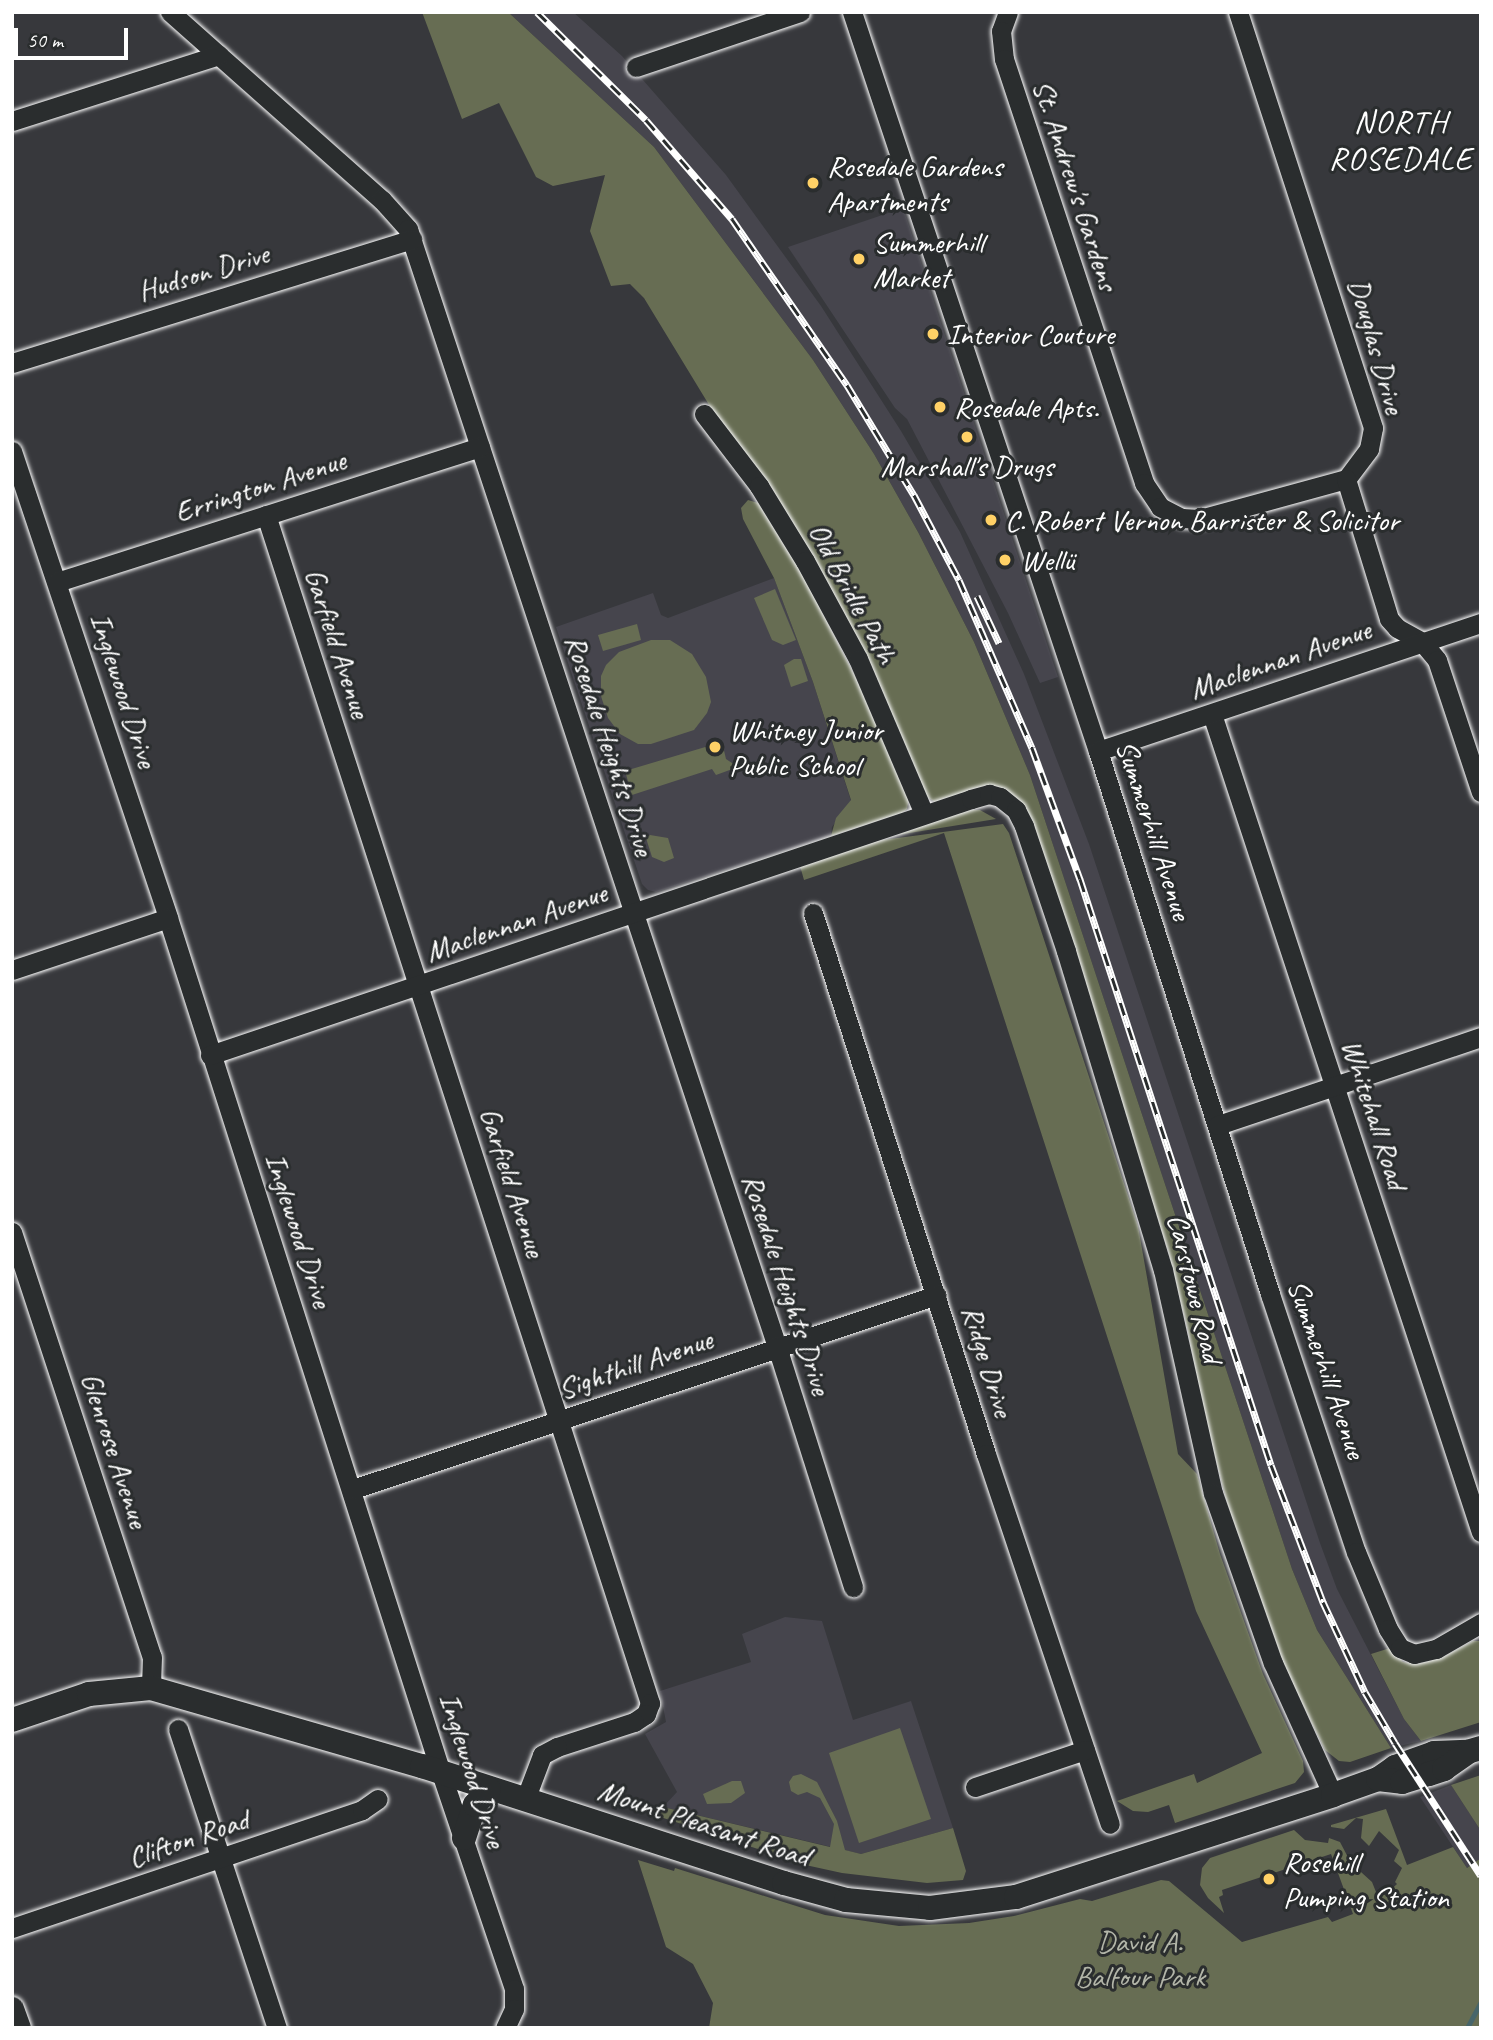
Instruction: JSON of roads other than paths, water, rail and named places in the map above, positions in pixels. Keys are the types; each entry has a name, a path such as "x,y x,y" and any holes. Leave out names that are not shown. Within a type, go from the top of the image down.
{"main road":[{"name":"Mount Pleasant Road","path":"12,1720 89,1694 151,1688 441,1773 846,1900 930,1908 1016,1897 1333,1795 1378,1779 1395,1767 1434,1754 1474,1750"},
{"path":"464,1838 475,1805 489,1789"},
{"path":"12,2009 19,2028"}],"street":[{"name":"Rosedale Heights Drive","path":"170,12 382,200 401,219 412,239 777,1347 853,1587"},
{"path":"636,67 800,12"},
{"name":"Summerhill Avenue","path":"852,12 1098,751 1356,1552 1388,1629 1401,1648 1414,1654 1436,1649 1481,1623"},
{"name":"St. Andrew's Gardens","path":"1008,12 1001,31 1003,60 1144,483 1160,507 1182,518 1200,519 1346,479"},
{"name":"Douglas Drive","path":"1238,12 1373,428 1369,449 1346,479"},
{"path":"12,121 219,55"},
{"name":"Hudson Drive","path":"12,363 412,239"},
{"name":"Old Bridle Path","path":"704,414 759,486 812,573 858,659 924,814"},
{"name":"Errington Avenue","path":"57,582 480,447"},
{"name":"Inglewood Drive","path":"12,451 168,918 210,1055 353,1489 441,1773 514,1989 514,2009 505,2028"},
{"path":"1346,479 1389,619 1397,628 1422,642 1437,660 1481,792"},
{"name":"Garfield Avenue","path":"266,516 650,1703 646,1714 634,1722 557,1747 542,1755 525,1800"},
{"name":"Maclennan Avenue","path":"1098,751 1481,623"},
{"name":"Whitehall Road","path":"1212,714 1481,1532"},
{"name":"Maclennan Avenue","path":"210,1055 419,987 924,814 989,794 1000,797"},
{"name":"Carstowe Road","path":"1000,797 1016,810 1024,826 1074,976 1163,1270 1213,1493 1273,1663 1333,1795"},
{"name":"Ridge Drive","path":"813,914 1110,1824"},
{"path":"12,970 168,918"},
{"path":"1218,1125 1481,1037"},
{"name":"Glenrose Avenue","path":"12,1232 152,1657 151,1688"},
{"name":"Sighthill Avenue","path":"353,1489 937,1296"},
{"path":"178,1729 277,2028"},
{"path":"975,1787 1085,1750"},
{"name":"Clifton Road","path":"12,1928 362,1810 378,1798"}],"waterway":[{"path":"1467,2028 1481,2002"}],"railway":[{"path":"537,12 646,120 732,219 847,385 914,495 959,580 1032,748 1080,879 1271,1465 1323,1602 1365,1692 1481,1876"},
{"path":"977,596 999,643"}],"place":[{"name":"Rosedale Gardens Apartments","path":"813,183"},
{"name":"Summerhill Market","path":"859,259"},
{"name":"Interior Couture","path":"933,334"},
{"name":"Rosedale Apts.","path":"940,407"},
{"name":"Marshall's Drugs","path":"967,437"},
{"name":"C. Robert Vernon Barrister & Solicitor","path":"991,520"},
{"name":"Wellü","path":"1005,560"},
{"name":"Whitney Junior Public School","path":"715,747"},
{"name":"Rosehill Pumping Station","path":"1269,1879"}],"district":[{"name":"NORTH ROSEDALE","path":"1401,142"}],"park label":[{"name":"David A. Balfour Park","path":"1140,1958"}]}
